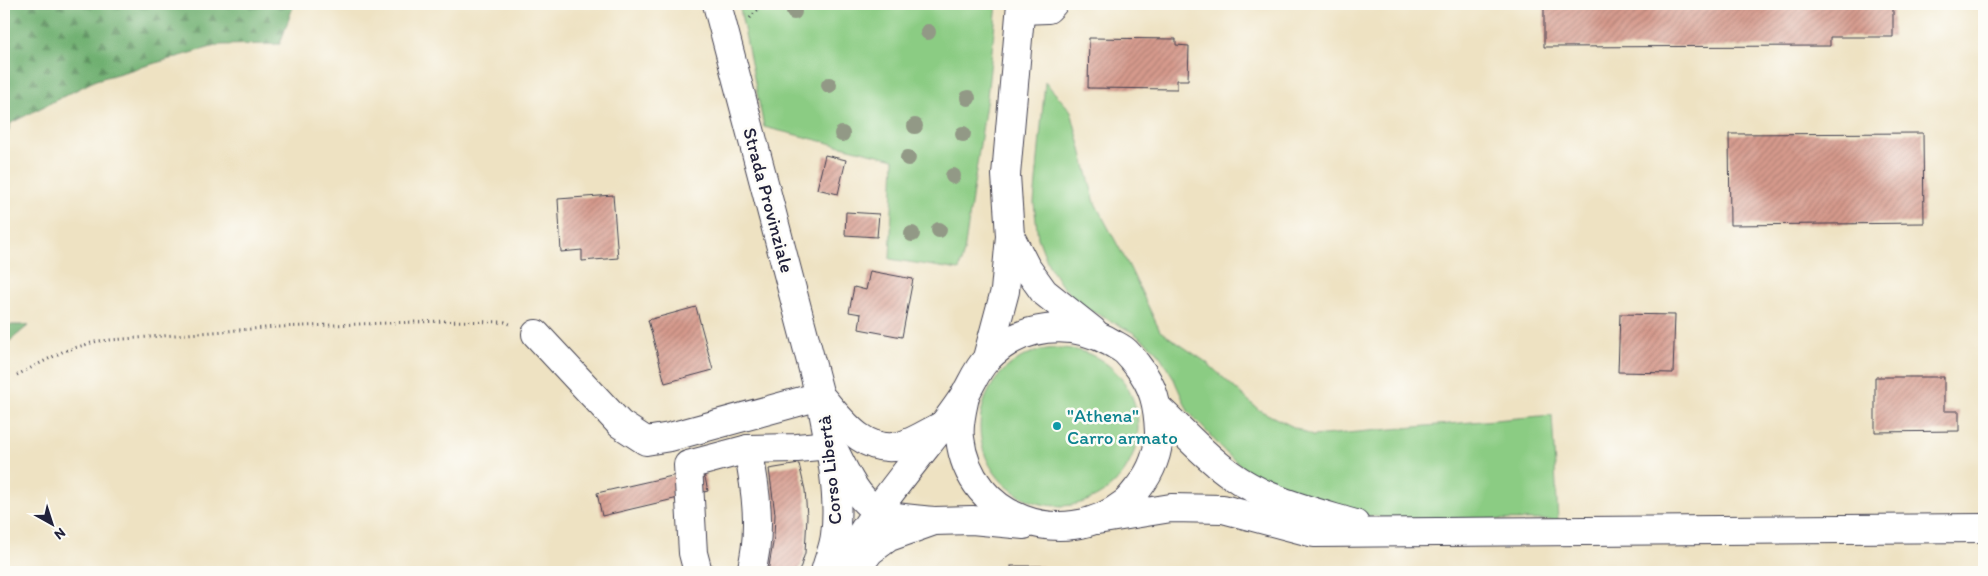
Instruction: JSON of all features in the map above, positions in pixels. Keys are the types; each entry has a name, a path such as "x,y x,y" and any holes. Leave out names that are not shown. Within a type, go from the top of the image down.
{"main road":[{"name":"Strada Provinziale","path":"717,4 820,396"},
{"path":"987,358 1005,291 1010,236 1006,175 1021,7 1048,9 1053,4"},
{"path":"1010,236 1026,268 1044,292 1096,334 1126,351 1147,378 1158,409 1159,444 1148,476 1126,502 1097,520"},
{"path":"839,572 876,510 943,425 987,358 1011,340 1038,329 1068,327 1096,334"},
{"path":"536,334 620,424 646,441 670,437 820,396 846,426 865,441 875,446 889,447 902,445 943,425"},
{"path":"966,392 959,437 967,466 974,479 988,496 1005,511 1018,519 1048,526"},
{"name":"Corso Libertà","path":"820,396 830,444 836,503 835,536 825,572"},
{"path":"1158,409 1231,475 1263,494 1279,501 1380,531"},
{"path":"698,572 693,553 688,465 748,449 797,448 830,444 858,493 876,510 888,515 934,520 972,520 1073,527 1097,520 1171,508 1224,509 1314,533 1380,531 1984,528"},
{"path":"748,449 756,492 757,530 751,572"},
{"path":"854,572 870,551 888,537 934,520"}],"path":[{"path":"17,375 64,351 98,340 277,327 444,322 505,322 536,334"}],"green space":[{"path":"4,4 294,4 280,44 219,45 96,80 11,123 4,143"},
{"path":"739,4 997,4 987,97 964,252 959,270 890,259 894,159 764,127"},
{"path":"1045,82 1071,111 1095,203 1129,266 1160,331 1206,362 1259,410 1312,436 1552,415 1558,520 1392,519 1332,511 1262,483 1227,454 1188,411 1172,375 1156,350 1132,332 1082,306 1062,286 1048,264 1038,238 1034,203"},
{"path":"4,325 29,325 4,346"},
{"path":"1051,348 1067,348 1082,351 1096,357 1115,371 1125,383 1135,404 1138,427 1135,450 1125,471 1115,483 1103,493 1082,503 1067,506 1051,506 1036,503 1015,493 993,471 983,450 980,435 980,419 983,404 993,383 1015,361 1036,351"}],"building":[{"path":"1211,4 1211,7 1160,5"},
{"path":"1544,4 1893,4 1893,37 1830,37 1830,46 1544,47"},
{"path":"1089,38 1176,39 1176,45 1189,46 1188,80 1177,80 1177,89 1088,88"},
{"path":"1923,133 1924,223 1730,225 1729,134"},
{"path":"825,155 846,160 838,194 817,189"},
{"path":"613,195 618,258 582,261 582,250 561,252 558,199"},
{"path":"846,212 879,214 877,237 845,235"},
{"path":"870,271 913,279 902,337 859,329 861,314 849,312 854,287 866,290"},
{"path":"696,307 713,370 665,383 648,320"},
{"path":"1620,314 1675,315 1673,373 1618,372"},
{"path":"1875,377 1944,377 1944,411 1959,411 1959,431 1875,432"},
{"path":"799,464 805,490 807,516 805,553 799,572 768,572 774,537 775,514 769,469"},
{"path":"703,469 708,491 602,516 597,493"},
{"path":"1011,566 1043,566 1043,572 1011,572"}],"place":[{"name":"\"Athena\" Carro armato","path":"1057,426"}]}
